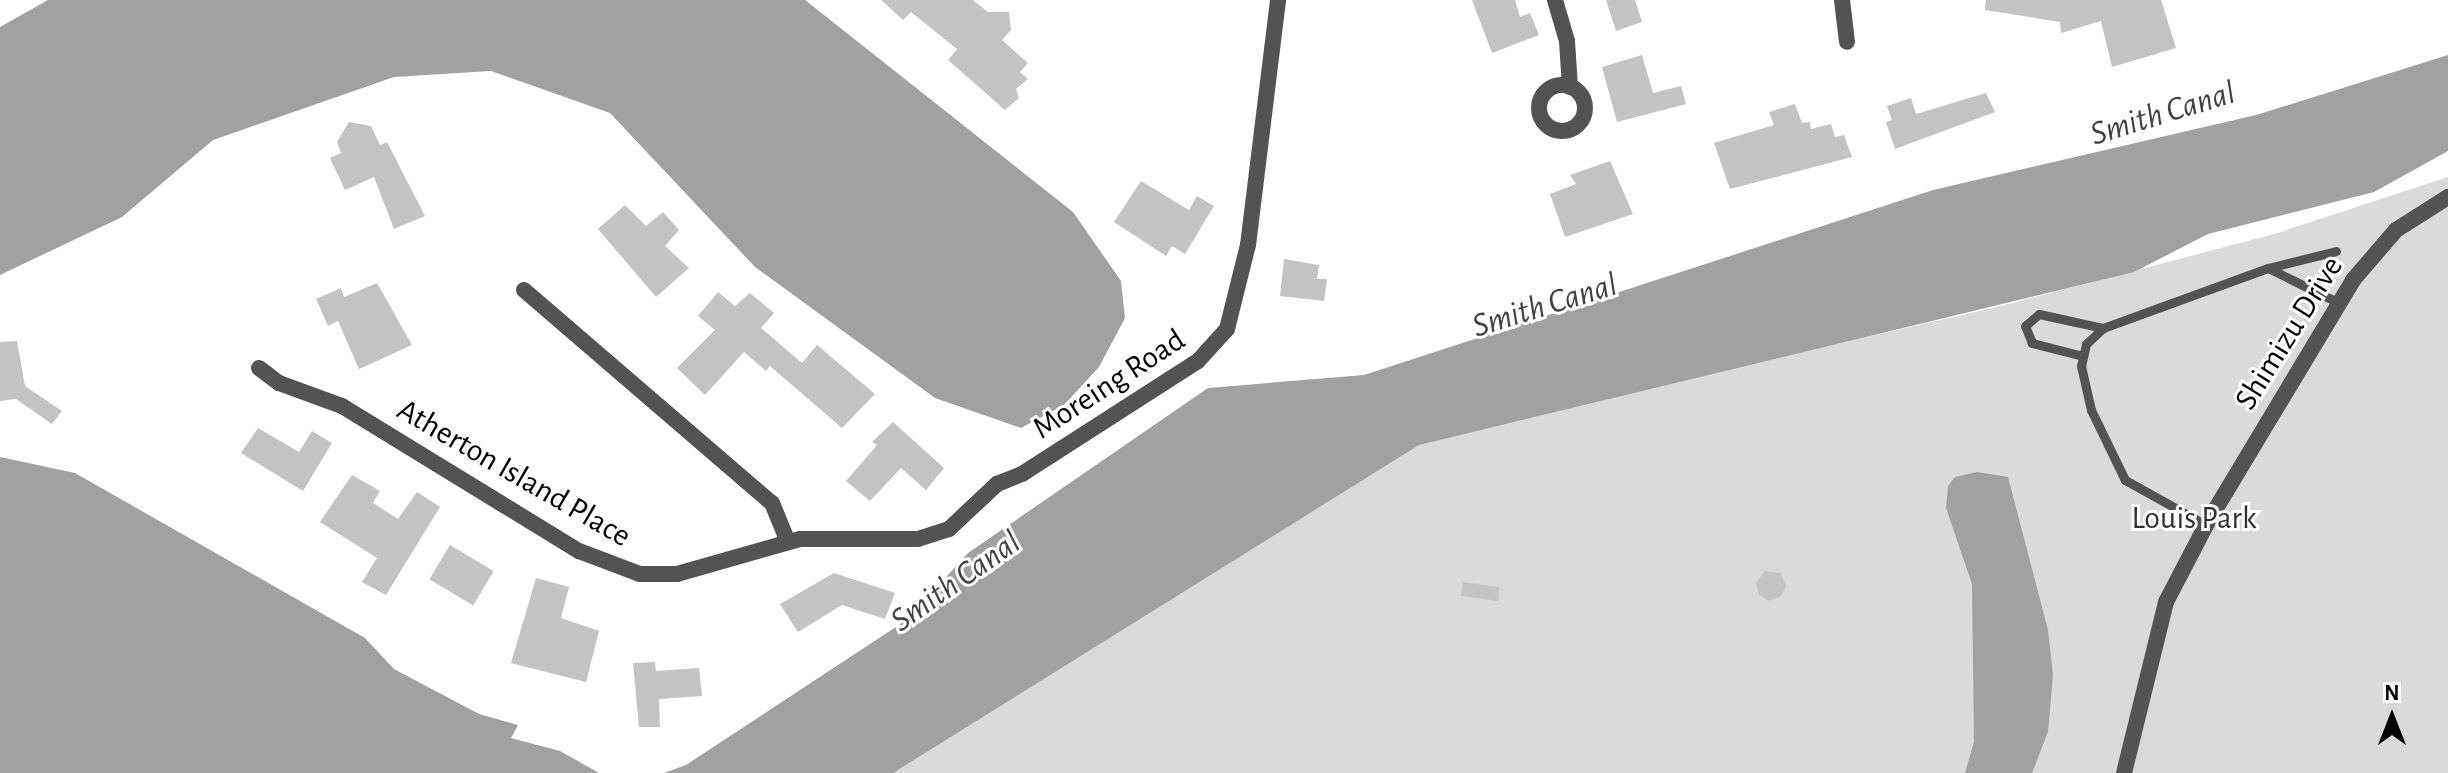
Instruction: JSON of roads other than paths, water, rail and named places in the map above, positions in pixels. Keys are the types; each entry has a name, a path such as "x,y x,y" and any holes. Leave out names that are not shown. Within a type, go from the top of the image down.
{"street":[{"name":"Moreing Road","path":"845,540 918,539 949,529 997,484 1022,474 1216,346 1227,329 1244,269 1278,0"},
{"path":"1555,0 1567,41 1570,87"},
{"path":"1842,0 1847,42"},
{"name":"Shimizu Drive","path":"2124,773 2166,602 2206,525 2339,303 2372,254 2396,230 2448,197"},
{"path":"524,290 772,503 788,542"},
{"name":"Atherton Island Place","path":"259,368 279,383 342,406 579,551 622,570 677,574 788,542 845,540"}],"lane":[{"path":"2206,525 2125,480 2091,410 2083,356 2086,344 2103,328 2268,268 2336,251"},
{"path":"2268,268 2339,303"},
{"path":"2083,356 2032,343 2025,326 2039,314 2103,328"}],"water":[{"path":"48,0 805,0 1073,212 1121,281 1125,318 1099,367 1064,405 1021,428 935,398 755,267 610,113 491,71 394,77 213,140 122,217 0,275 0,27"},
{"name":"Smith Canal","path":"2448,55 2448,151 2374,192 2208,234 2134,272 1419,445 893,773 664,773 686,765 908,619 968,553 1208,388 1364,375 1933,190 2256,115"},
{"path":"0,457 75,473 365,638 394,669 479,714 518,725 511,738 560,751 599,773 0,773"},
{"path":"1977,472 2008,477 2048,630 2053,675 2048,732 2032,773 1965,773 1974,742 1972,584 1946,508 1948,486 1955,477"}],"park label":[{"name":"Louis Park","path":"2194,518"}]}
